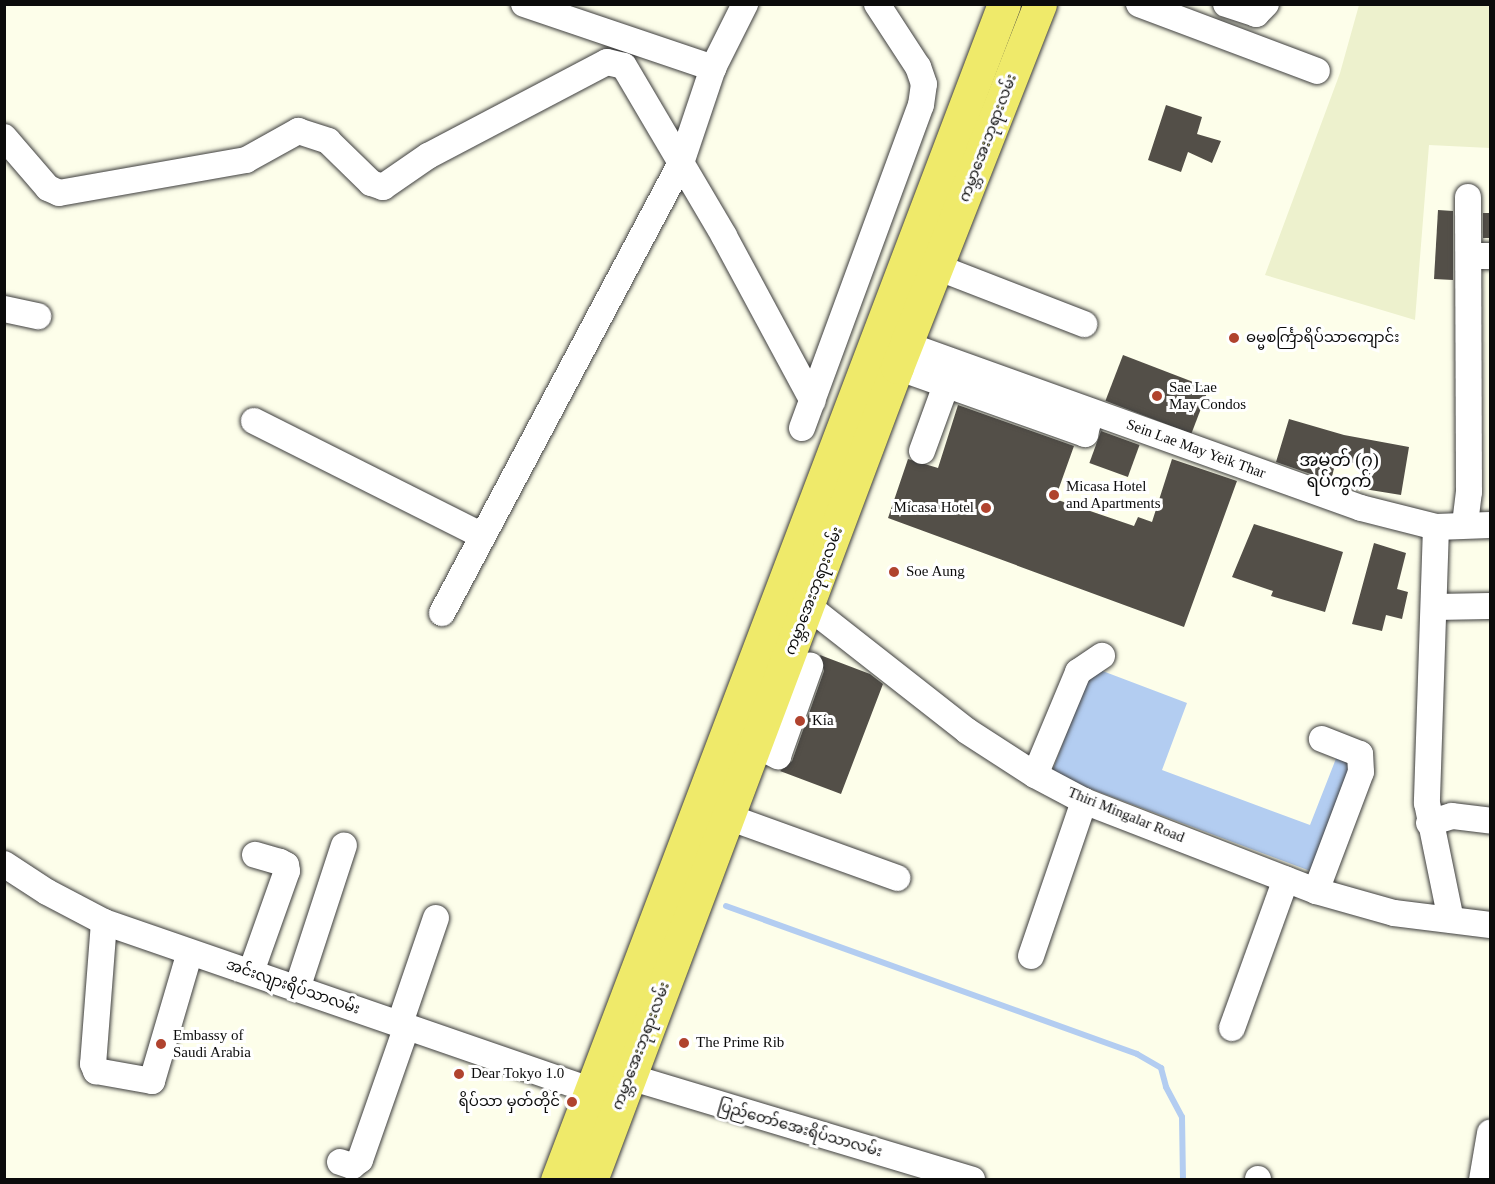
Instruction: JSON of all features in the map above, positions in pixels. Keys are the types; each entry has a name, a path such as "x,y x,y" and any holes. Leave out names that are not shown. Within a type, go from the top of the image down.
{"main road":[{"path":"557,1179 876,334 1004,4"},
{"name":"ကမ္ဘာအေးဘုရားလမ်း","path":"591,1179 902,356 1040,4"}],"street":[{"path":"524,4 713,68"},
{"path":"442,613 481,534 681,163 713,68 745,4"},
{"path":"802,428 921,105 924,84 918,68 877,4"},
{"path":"1139,4 1317,71"},
{"path":"1226,4 1256,14 1266,4"},
{"path":"4,137 48,188 59,193 246,160 298,131 328,141 371,183 383,187 428,156 607,62 624,66 632,74 813,401"},
{"path":"1465,524 1469,492 1480,256 1468,197"},
{"path":"937,267 1084,324"},
{"path":"4,309 38,316"},
{"path":"876,334 902,356 946,384 1085,434 1091,412"},
{"name":"Sein Lae May Yeik Thar","path":"902,356 1091,412 1361,508 1436,527 1465,524 1491,525"},
{"path":"922,451 946,384"},
{"path":"254,421 481,534"},
{"path":"1436,527 1436,607 1429,823 1451,920"},
{"name":"Thiri Mingalar Road","path":"781,587 809,605 967,731 1035,775 1084,801 1316,891 1394,913 1491,925"},
{"path":"1436,607 1491,606"},
{"path":"1035,775 1078,672 1102,656"},
{"path":"756,745 778,756 810,666"},
{"path":"1316,891 1361,772 1360,754 1322,739"},
{"path":"1031,956 1084,801"},
{"path":"1429,823 1452,816 1491,820"},
{"path":"729,817 897,878"},
{"path":"297,989 344,844"},
{"path":"251,972 287,871 286,866 280,862 255,855"},
{"name":"အင်းလျားရိပ်သာလမ်း","path":"4,864 47,892 104,922 404,1025 594,1079"},
{"path":"1232,1028 1286,879"},
{"path":"340,1162 352,1166 360,1160 436,918"},
{"path":"104,922 93,1065 96,1071 152,1081 190,952"},
{"name":"ပြည်တော်အေးရိပ်သာလမ်း","path":"594,1079 972,1179"},
{"path":"1482,1179 1491,1133"}],"green space":[{"path":"1359,5 1490,5 1490,148 1429,145 1415,320 1265,275 1340,73"}],"water":[{"path":"1092,667 1187,703 1162,770 1310,825 1337,756 1354,762 1313,872 1051,774"}],"building":[{"path":"1166,105 1202,117 1197,134 1221,141 1212,163 1188,152 1181,172 1148,160"},
{"path":"1438,210 1453,211 1453,280 1434,279"},
{"path":"1483,213 1490,213 1490,238 1483,238"},
{"name":"Sae Lae May Condos","path":"1123,355 1209,388 1191,434 1105,401"},
{"name":"Micasa Hotel","path":"958,405 1074,446 1055,499 1134,526 1138,517 1152,522 1172,459 1237,481 1184,627 888,518 908,459 938,468"},
{"path":"1289,419 1344,435 1409,447 1401,495 1364,489 1369,465 1336,460 1331,481 1276,462"},
{"path":"1101,431 1140,445 1128,477 1089,463"},
{"path":"1254,524 1343,552 1325,612 1271,596 1273,591 1232,577"},
{"path":"1374,543 1406,553 1397,589 1408,592 1402,619 1386,615 1382,631 1352,624"},
{"path":"820,655 870,674 883,684 841,794 780,771 792,761 824,671"}],"waterway":[{"path":"726,906 1137,1054 1161,1068 1166,1087 1182,1117 1183,1180"}],"place":[{"name":"ဓမ္မစင်္ကြာရိပ်သာကျောင်း","path":"1234,338"},
{"name":"Sae Lae May Condos","path":"1157,396"},
{"name":"Micasa Hotel and Apartments","path":"1054,495"},
{"name":"Micasa Hotel","path":"986,508"},
{"name":"Soe Aung","path":"894,572"},
{"name":"Kia","path":"800,721"},
{"name":"The Prime Rib","path":"684,1043"},
{"name":"Embassy of Saudi Arabia","path":"161,1044"},
{"name":"Dear Tokyo 1.0","path":"459,1074"},
{"name":"ရိပ်သာ မှတ်တိုင်","path":"572,1102"}],"district":[{"name":"အမှတ် (၇) ရပ်ကွက်","path":"1339,471"}]}
